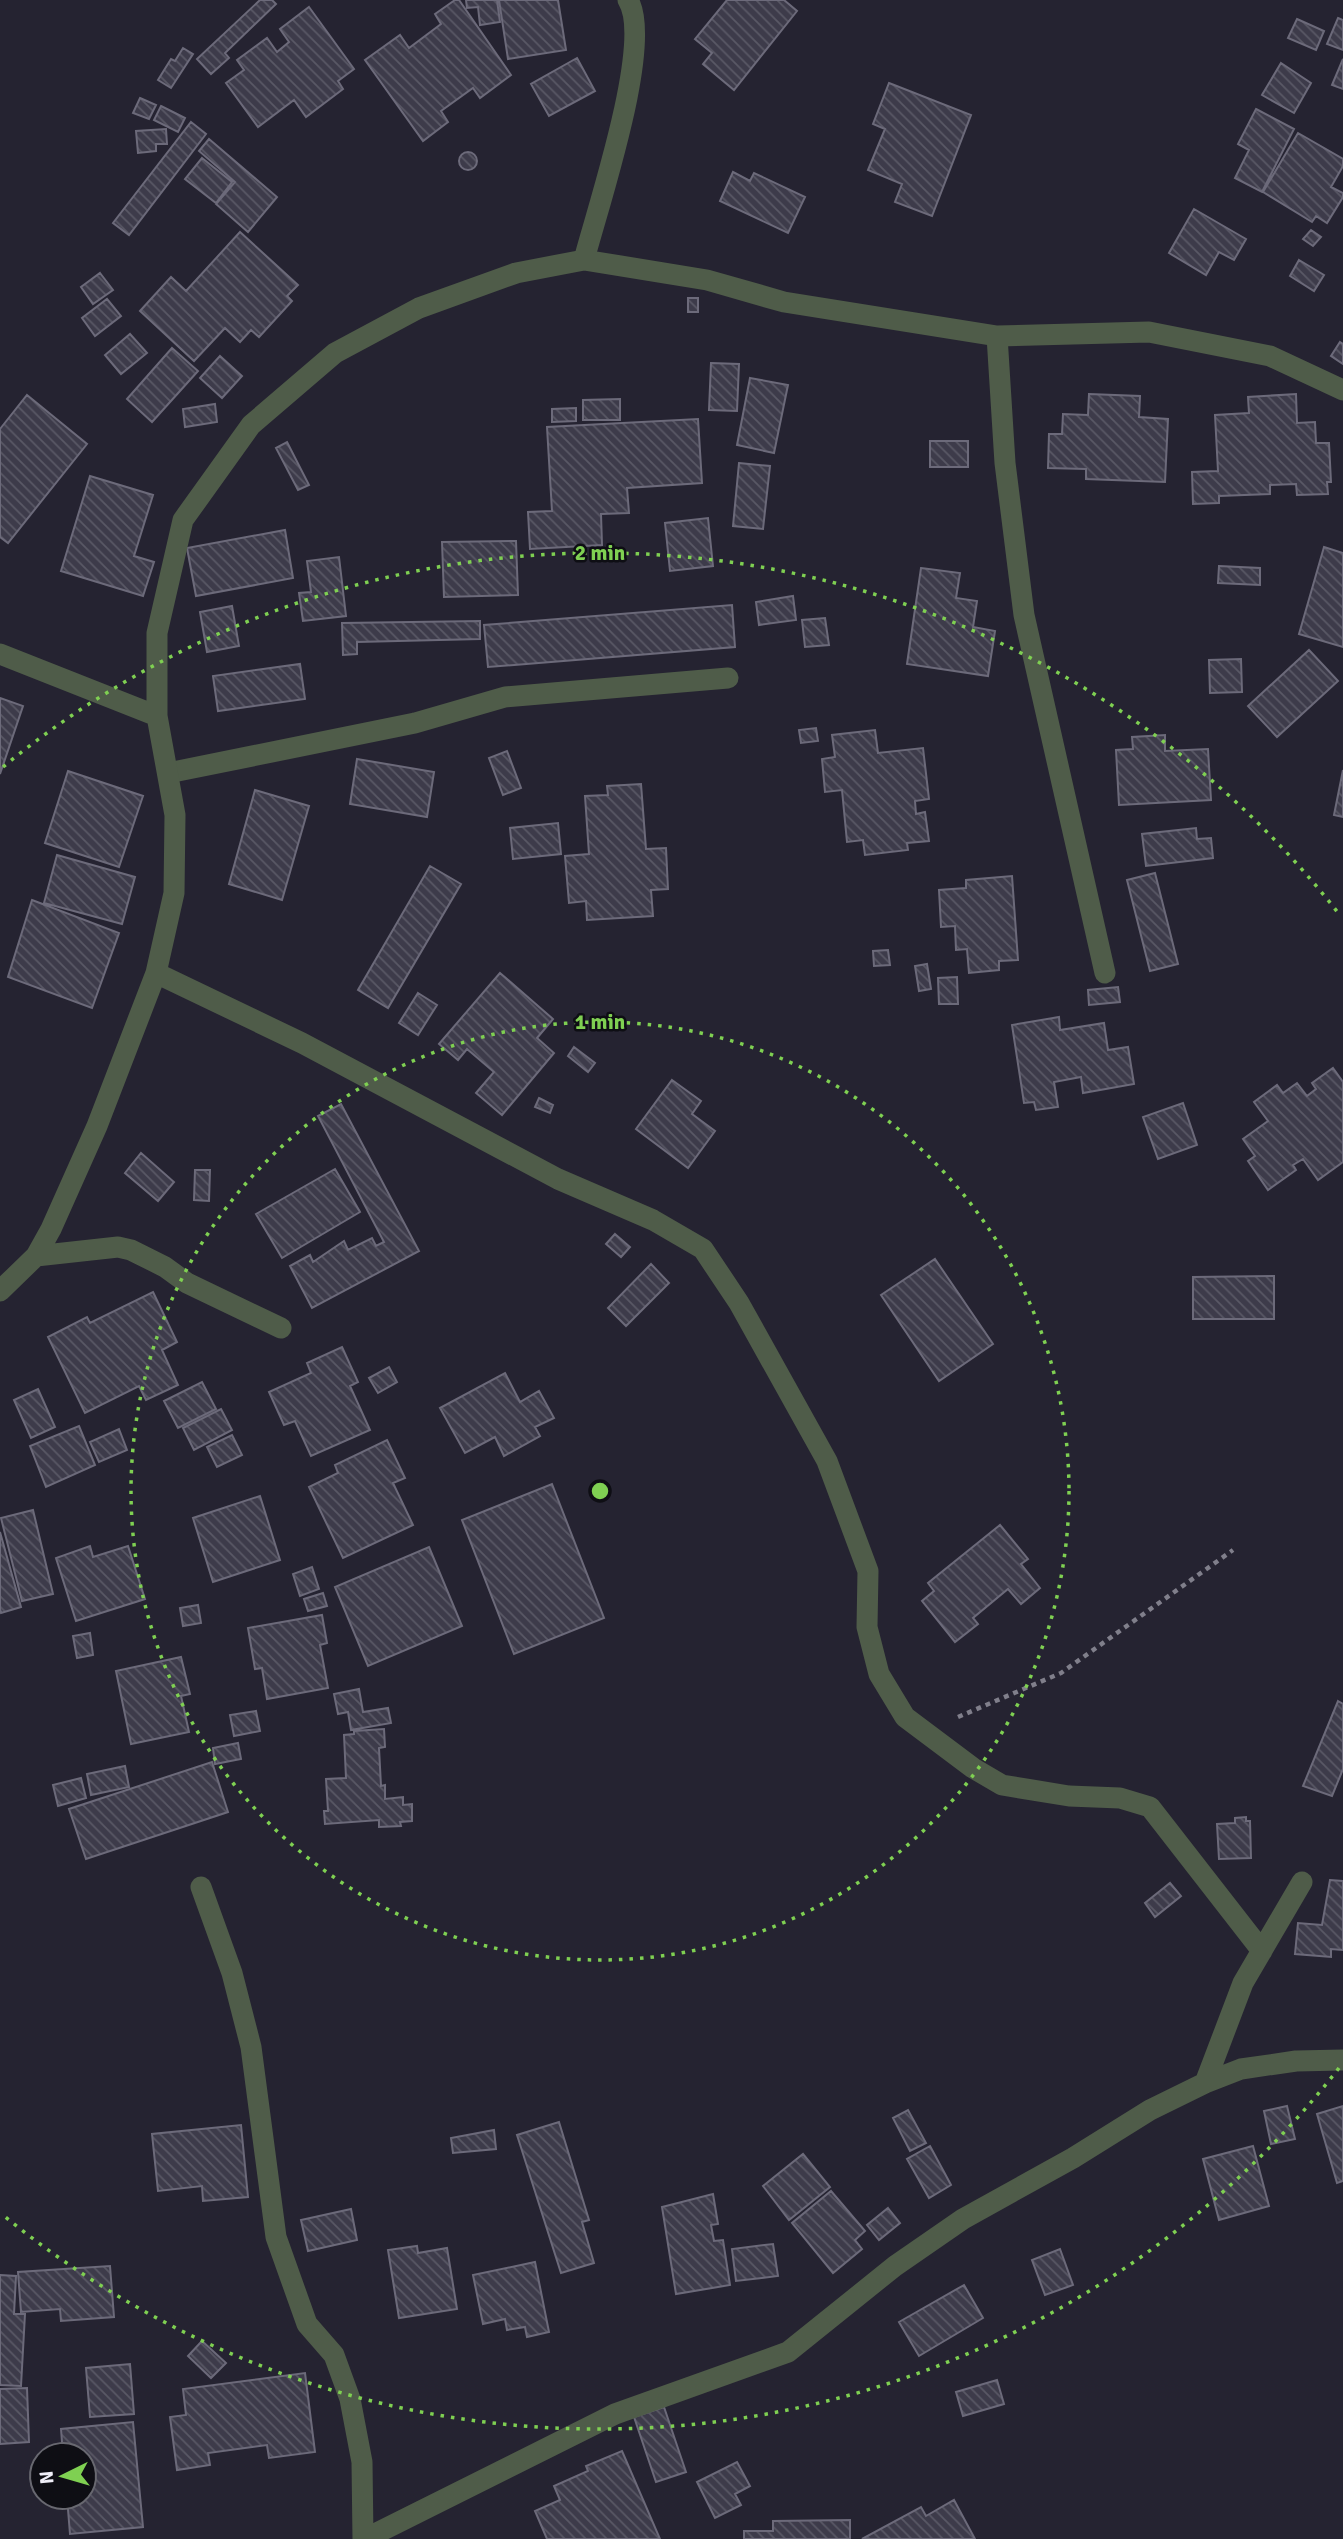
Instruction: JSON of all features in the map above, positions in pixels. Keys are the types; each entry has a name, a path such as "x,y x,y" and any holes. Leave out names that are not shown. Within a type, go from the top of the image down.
{"street":[{"path":"584,260 629,90 634,44 632,2"},
{"path":"0,1291 36,1256 97,1126 156,973 174,892 175,815 157,716 157,633 183,520 251,425 335,353 419,309 516,273 584,260 707,280 785,302 997,336 1149,332 1270,356 1343,390"},
{"path":"997,336 1005,463 1024,615 1105,973"},
{"path":"0,654 157,716"},
{"path":"168,773 415,723 505,697 728,678"},
{"path":"156,973 302,1043 558,1179 653,1220 703,1249 739,1303 827,1461 867,1571 867,1627 879,1674 905,1717 1002,1785 1069,1796 1120,1798 1150,1807 1262,1951"},
{"path":"36,1256 118,1247 131,1250 165,1267 187,1283 281,1328"},
{"path":"1205,2083 1243,1983 1302,1882"},
{"path":"201,1887 232,1973 251,2047 276,2236 307,2324 334,2355 350,2399 362,2462 364,2539 615,2414 788,2352 895,2266 963,2219 1073,2158 1150,2110 1205,2083 1241,2070 1296,2061 1343,2060"}],"path":[{"path":"925,1731 1061,1673 1233,1550"}],"building":[{"path":"260,0 272,0 276,4 225,53 229,58 211,74 197,59"},
{"path":"459,0 511,75 480,98 473,88 441,111 448,122 423,141 365,60 400,35 409,48 441,24 435,14"},
{"path":"466,0 497,0 500,22 480,25 478,7 467,8"},
{"path":"499,0 558,0 566,50 508,59"},
{"path":"727,0 784,0 797,11 734,90 703,64 712,53 695,39"},
{"path":"309,7 354,69 338,81 343,89 306,117 294,100 258,127 226,83 244,70 237,60 267,38 277,52 289,42 280,29"},
{"path":"1338,18 1343,20 1343,50 1327,44"},
{"path":"1297,19 1324,31 1316,50 1288,38"},
{"path":"183,48 193,54 171,88 158,80 171,59 175,61"},
{"path":"577,58 595,91 549,116 531,84"},
{"path":"1343,59 1343,89 1332,85"},
{"path":"1281,63 1311,83 1294,113 1262,95"},
{"path":"889,83 971,115 932,216 895,202 902,184 868,170 885,129 873,124"},
{"path":"140,98 156,105 149,119 133,113"},
{"path":"161,106 185,118 178,132 154,120"},
{"path":"1256,109 1294,129 1262,192 1235,178 1249,150 1238,144"},
{"path":"191,122 206,134 129,235 113,223"},
{"path":"166,129 167,144 156,144 156,151 138,153 136,131"},
{"path":"1298,133 1343,159 1343,166 1331,187 1343,193 1343,197 1327,223 1316,216 1312,222 1263,192"},
{"path":"209,139 277,197 248,232 216,204 235,182 199,151"},
{"path":"468,152 476,157 477,161 472,169 468,170 460,165 459,161 464,153"},
{"path":"202,158 232,182 216,203 185,179"},
{"path":"733,172 750,181 754,173 805,197 788,233 720,201"},
{"path":"1194,209 1246,239 1234,260 1219,252 1206,275 1169,253"},
{"path":"1311,230 1321,237 1313,246 1303,239"},
{"path":"240,232 298,285 287,296 292,301 259,337 251,330 240,342 225,328 194,361 140,311 171,277 186,291"},
{"path":"1299,260 1324,275 1314,291 1290,276"},
{"path":"100,273 113,290 93,304 81,287"},
{"path":"688,298 698,298 698,312 688,312"},
{"path":"107,299 121,316 95,336 82,318"},
{"path":"130,334 147,353 121,374 105,355"},
{"path":"1340,342 1343,344 1343,364 1331,356"},
{"path":"172,348 198,371 152,422 127,399"},
{"path":"220,356 242,376 222,398 200,378"},
{"path":"711,363 739,364 737,411 709,410"},
{"path":"750,378 788,385 774,453 737,445"},
{"path":"1089,394 1140,396 1139,417 1168,419 1165,482 1086,479 1086,469 1048,468 1049,434 1062,434 1063,414 1088,415"},
{"path":"1296,394 1297,423 1315,422 1316,443 1329,443 1331,482 1327,482 1328,494 1297,495 1296,484 1270,485 1270,494 1219,496 1219,503 1193,504 1192,472 1218,471 1215,415 1249,413 1248,397"},
{"path":"27,395 87,444 8,543 0,537 0,429"},
{"path":"620,399 620,420 583,420 583,400"},
{"path":"215,404 217,422 185,427 183,409"},
{"path":"576,408 576,421 552,422 552,409"},
{"path":"698,419 702,483 627,488 629,513 601,514 602,545 530,549 528,512 552,511 547,427"},
{"path":"930,441 968,441 968,467 930,467"},
{"path":"287,442 309,485 298,490 276,448"},
{"path":"739,463 770,466 763,529 733,526"},
{"path":"90,476 153,495 134,556 154,562 143,596 61,571"},
{"path":"708,518 713,566 670,571 665,523"},
{"path":"285,530 293,578 196,596 187,548"},
{"path":"516,541 518,595 444,597 442,542"},
{"path":"1324,547 1343,553 1343,647 1299,634"},
{"path":"339,557 346,616 303,621 299,593 311,592 307,561"},
{"path":"1219,566 1260,568 1260,585 1218,583"},
{"path":"921,568 960,573 956,598 977,601 973,627 995,631 988,676 907,664"},
{"path":"793,596 796,620 759,625 756,602"},
{"path":"732,605 735,647 488,667 484,625"},
{"path":"232,606 239,646 207,652 200,612"},
{"path":"825,618 829,645 805,647 802,620"},
{"path":"480,621 480,639 357,642 357,654 343,655 342,623"},
{"path":"1309,650 1338,681 1277,737 1248,706"},
{"path":"1241,659 1242,692 1210,693 1209,660"},
{"path":"300,664 305,699 218,711 213,676"},
{"path":"0,698 23,706 0,774"},
{"path":"816,728 818,741 801,743 799,730"},
{"path":"875,730 878,753 923,748 929,799 915,801 916,814 925,812 929,841 907,843 908,850 865,855 863,840 847,842 842,790 825,792 822,759 835,757 832,735"},
{"path":"1165,735 1165,751 1208,749 1211,800 1119,805 1116,750 1133,749 1132,737"},
{"path":"507,751 521,788 503,795 489,758"},
{"path":"357,759 434,772 427,817 350,804"},
{"path":"1343,770 1343,817 1334,815"},
{"path":"68,771 143,796 119,867 45,843"},
{"path":"641,784 646,849 666,848 668,889 651,890 653,916 587,920 586,901 569,903 565,856 589,854 585,796 608,795 607,786"},
{"path":"255,790 309,806 282,900 229,884"},
{"path":"558,823 561,854 513,859 510,828"},
{"path":"1196,828 1197,839 1211,838 1213,858 1146,866 1142,834"},
{"path":"57,855 135,877 122,924 44,903"},
{"path":"430,866 461,884 388,1008 358,990"},
{"path":"1155,873 1178,964 1150,971 1127,880"},
{"path":"1012,876 1018,960 999,961 999,970 969,973 967,949 956,950 955,926 941,927 939,890 966,888 966,880"},
{"path":"32,900 119,933 92,1008 8,977"},
{"path":"888,950 890,965 874,966 873,951"},
{"path":"927,964 931,989 919,991 915,966"},
{"path":"500,973 553,1019 537,1038 554,1053 502,1115 476,1093 494,1072 467,1049 458,1060 439,1044"},
{"path":"957,977 958,1004 939,1004 938,978"},
{"path":"1118,987 1120,1002 1089,1005 1088,990"},
{"path":"418,993 437,1005 418,1035 399,1023"},
{"path":"1059,1017 1060,1030 1104,1023 1108,1050 1128,1047 1134,1084 1083,1093 1081,1077 1054,1082 1058,1107 1036,1110 1034,1102 1024,1103 1012,1025"},
{"path":"574,1047 595,1063 588,1072 568,1056"},
{"path":"1333,1068 1343,1082 1343,1162 1318,1180 1303,1159 1293,1165 1296,1170 1268,1190 1248,1161 1255,1156 1243,1139 1268,1121 1254,1102 1277,1085 1283,1093 1297,1083 1307,1096 1316,1089 1312,1083"},
{"path":"672,1080 701,1101 692,1114 715,1131 688,1168 636,1129"},
{"path":"539,1098 553,1105 550,1113 535,1107"},
{"path":"1183,1103 1197,1145 1158,1159 1143,1117"},
{"path":"341,1104 419,1251 312,1308 290,1266 310,1255 313,1262 344,1241 348,1250 372,1238 376,1246 384,1242 318,1116"},
{"path":"141,1153 174,1182 158,1201 125,1173"},
{"path":"335,1169 360,1212 282,1258 256,1214"},
{"path":"195,1170 210,1170 209,1201 194,1200"},
{"path":"615,1234 630,1247 621,1257 606,1244"},
{"path":"935,1259 993,1344 939,1381 881,1295"},
{"path":"651,1264 669,1283 626,1326 608,1308"},
{"path":"1274,1276 1274,1319 1193,1319 1193,1277"},
{"path":"153,1292 177,1342 162,1350 178,1385 146,1400 139,1386 85,1413 48,1337 87,1317 90,1323"},
{"path":"342,1347 358,1382 350,1386 370,1430 311,1456 295,1421 284,1425 269,1392 311,1373 307,1363"},
{"path":"389,1367 397,1382 378,1393 369,1378"},
{"path":"505,1373 520,1402 539,1391 554,1418 535,1427 540,1436 504,1456 495,1437 465,1453 440,1408"},
{"path":"202,1382 216,1409 178,1428 164,1401"},
{"path":"38,1389 55,1427 31,1438 14,1400"},
{"path":"221,1409 232,1430 194,1450 183,1428"},
{"path":"79,1426 95,1465 46,1487 30,1446"},
{"path":"119,1429 127,1450 99,1462 90,1442"},
{"path":"232,1435 242,1455 217,1467 207,1447"},
{"path":"387,1440 405,1478 393,1483 413,1525 343,1558 309,1487 338,1473 335,1465"},
{"path":"552,1484 604,1618 514,1654 462,1520"},
{"path":"260,1496 280,1560 213,1582 193,1518"},
{"path":"33,1510 53,1594 22,1601 1,1518"},
{"path":"1000,1525 1028,1559 1021,1564 1040,1588 1021,1604 1008,1589 973,1618 978,1624 955,1642 922,1601 934,1591 928,1583"},
{"path":"0,1532 21,1607 1,1613 0,1609"},
{"path":"90,1546 93,1557 128,1546 145,1599 76,1621 56,1558"},
{"path":"429,1547 462,1626 368,1666 335,1587"},
{"path":"312,1567 319,1589 300,1596 293,1574"},
{"path":"323,1593 327,1606 308,1611 304,1599"},
{"path":"198,1605 201,1623 183,1626 180,1608"},
{"path":"322,1615 327,1643 320,1645 328,1688 267,1699 262,1668 255,1669 248,1628"},
{"path":"90,1633 93,1655 77,1658 73,1636"},
{"path":"181,1657 190,1694 181,1696 189,1732 131,1744 116,1671"},
{"path":"359,1689 363,1712 388,1708 391,1723 351,1730 348,1712 338,1714 334,1694"},
{"path":"1338,1701 1343,1704 1343,1769 1332,1796 1303,1786"},
{"path":"256,1711 260,1731 234,1736 230,1715"},
{"path":"384,1729 385,1747 379,1748 381,1786 385,1785 385,1799 403,1797 403,1805 412,1804 412,1821 400,1822 401,1826 379,1827 379,1820 325,1824 324,1811 328,1811 326,1779 346,1778 344,1735 354,1734 354,1731"},
{"path":"238,1743 241,1759 215,1764 213,1748"},
{"path":"212,1762 228,1812 86,1859 69,1809"},
{"path":"125,1766 129,1787 91,1795 87,1774"},
{"path":"81,1778 86,1798 58,1806 53,1785"},
{"path":"1246,1817 1246,1821 1250,1821 1251,1858 1219,1859 1217,1824 1235,1823 1235,1818"},
{"path":"1330,1880 1343,1881 1343,1950 1331,1949 1331,1957 1295,1954 1298,1923 1322,1925"},
{"path":"1170,1883 1181,1896 1155,1917 1145,1903"},
{"path":"1287,2106 1295,2139 1271,2144 1264,2111"},
{"path":"1343,2106 1343,2181 1337,2183 1317,2114"},
{"path":"908,2110 926,2143 910,2151 893,2118"},
{"path":"559,2122 589,2220 582,2222 594,2263 561,2273 517,2135"},
{"path":"241,2125 248,2197 203,2201 202,2186 158,2191 152,2134"},
{"path":"494,2130 496,2149 453,2153 451,2138"},
{"path":"930,2146 951,2185 929,2198 907,2159"},
{"path":"1253,2146 1269,2206 1219,2220 1203,2159"},
{"path":"803,2154 830,2187 789,2220 763,2186"},
{"path":"831,2191 865,2231 855,2240 862,2249 833,2273 792,2223"},
{"path":"713,2194 718,2224 711,2225 714,2241 723,2240 730,2285 676,2294 662,2207"},
{"path":"888,2208 900,2223 879,2240 867,2225"},
{"path":"351,2209 357,2240 308,2251 301,2220"},
{"path":"773,2244 778,2276 736,2281 732,2249"},
{"path":"417,2246 418,2253 447,2248 457,2309 399,2318 388,2250"},
{"path":"1060,2249 1073,2285 1045,2295 1032,2260"},
{"path":"535,2262 549,2332 527,2337 525,2327 507,2330 505,2319 483,2324 473,2275"},
{"path":"110,2266 114,2317 61,2321 60,2309 21,2312 18,2272"},
{"path":"0,2275 16,2276 14,2314 25,2314 21,2386 0,2385"},
{"path":"964,2285 983,2318 919,2356 899,2322"},
{"path":"202,2341 226,2363 211,2378 188,2356"},
{"path":"130,2364 134,2414 90,2417 86,2368"},
{"path":"305,2373 315,2452 269,2458 267,2445 208,2453 210,2465 177,2470 170,2417 186,2415 183,2389"},
{"path":"997,2380 1004,2404 963,2416 956,2392"},
{"path":"27,2388 28,2442 0,2444 0,2389"},
{"path":"664,2407 686,2472 656,2482 634,2417"},
{"path":"133,2422 143,2527 70,2534 68,2511 98,2511 98,2441 62,2441 61,2429"},
{"path":"622,2451 660,2539 547,2539 535,2511 560,2500 554,2486 588,2471 586,2466"},
{"path":"737,2462 750,2486 735,2494 741,2505 715,2518 697,2482"},
{"path":"954,2500 975,2539 862,2539 921,2507 926,2516"},
{"path":"850,2520 850,2539 744,2539 744,2531 773,2531 773,2521"}]}
